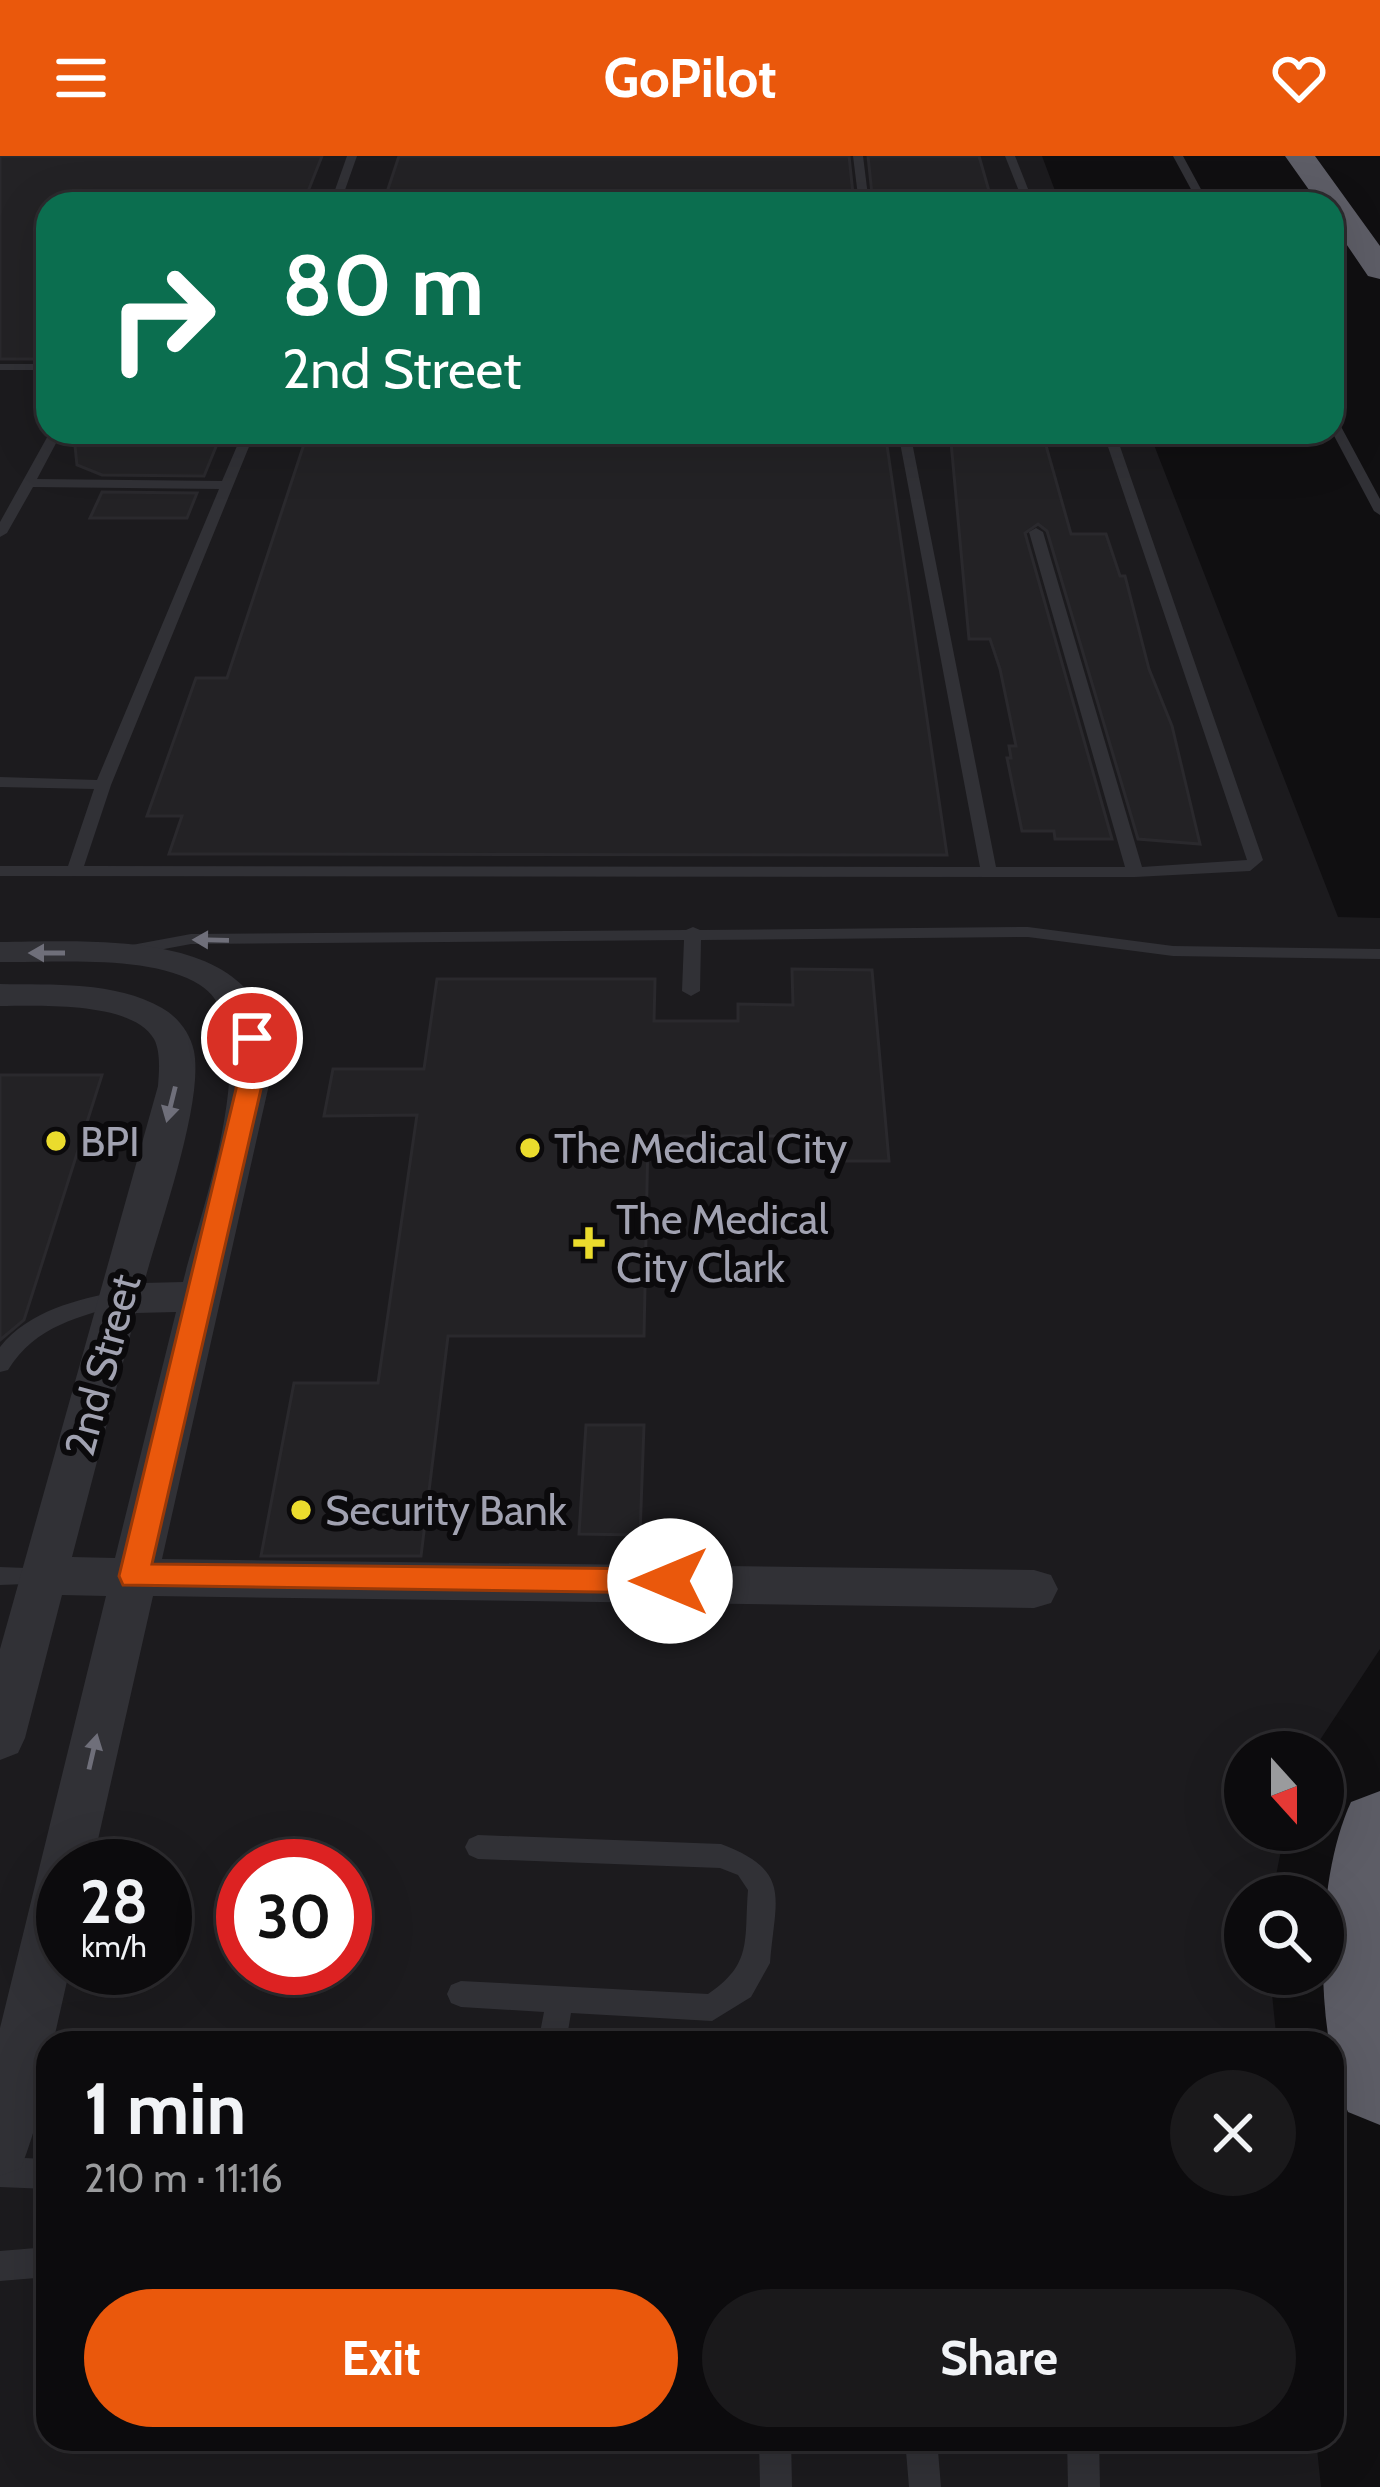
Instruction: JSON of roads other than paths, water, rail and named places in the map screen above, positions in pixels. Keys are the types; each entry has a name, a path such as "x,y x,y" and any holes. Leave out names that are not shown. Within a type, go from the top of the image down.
{"highway":[{"path":"1269,156 1294,192"},
{"path":"1300,156 1320,192"},
{"path":"1344,233 1374,286"},
{"path":"1344,260 1374,286"},
{"path":"1380,1828 1374,1850 1368,1979 1380,2081"}],"street":[{"path":"0,952 115,953"},
{"name":"2nd Street","path":"72,1839 265,1028 229,989 182,964 115,953"},
{"name":"2nd Street","path":"0,994 86,998 133,1009 166,1028 177,1052 177,1086 120,1298 22,1576 0,1738"},
{"path":"120,1298 200,1297"},
{"path":"22,1576 1034,1589"},
{"path":"0,2146 36,1993"}],"lane":[{"path":"339,192 352,156"},
{"path":"858,156 862,192"},
{"path":"1010,156 1024,192"},
{"path":"1178,156 1198,192"},
{"path":"0,367 36,367"},
{"path":"0,533 50,444"},
{"path":"75,870 103,784 244,444"},
{"path":"906,444 989,871"},
{"path":"0,871 1241,869 1255,860 1112,444"},
{"path":"1344,444 1380,511"},
{"path":"29,483 227,485"},
{"path":"1036,532 1136,872"},
{"path":"0,782 103,784"},
{"path":"691,992 692,932"},
{"path":"115,953 191,939 1028,932 1173,951 1380,954"},
{"path":"0,1364 21,1336 64,1310 120,1298"},
{"path":"461,1994 712,2008 741,1988 756,1963 761,1887 747,1867 721,1856 478,1847"},
{"path":"554,2031 560,2000"},
{"path":"0,2173 36,2174"},
{"path":"0,2266 36,2263"},
{"path":"775,2451 776,2487"},
{"path":"922,2451 925,2487"},
{"path":"1084,2451 1084,2487"}],"place":[{"name":"BPI","path":"56,1141"},
{"name":"The Medical City","path":"530,1148"},
{"name":"The Medical City Clark","path":"589,1243"},
{"name":"Security Bank","path":"301,1510"}]}
